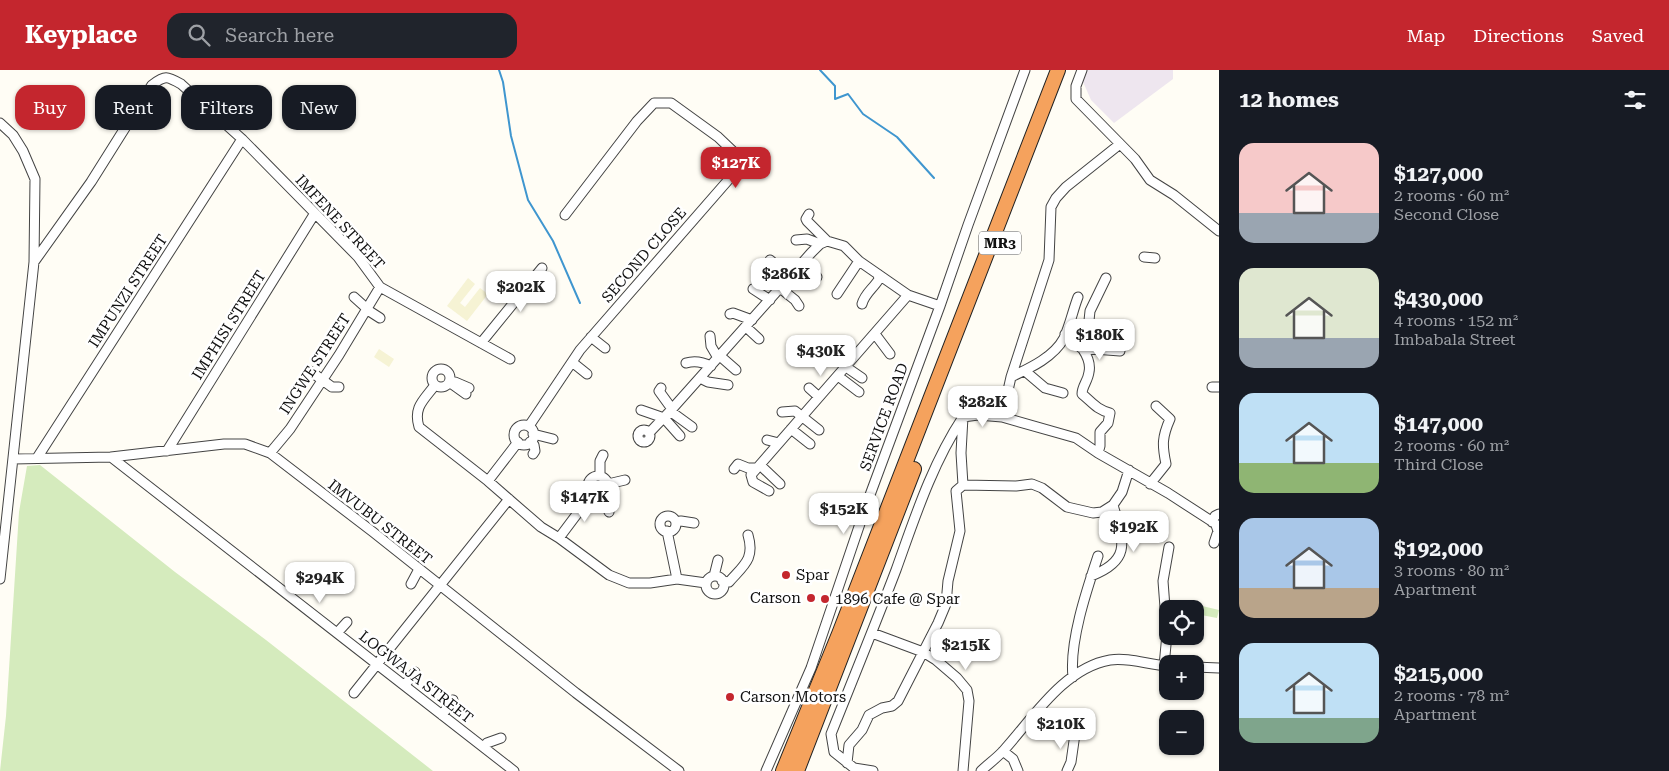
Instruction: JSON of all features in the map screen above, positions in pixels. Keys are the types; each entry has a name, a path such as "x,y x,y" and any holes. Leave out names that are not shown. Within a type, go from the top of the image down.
{"highway":[{"name":"MR3","path":"783,771 839,634 1058,70"},
{"name":"MR3","path":"797,771 1068,70"}],"street":[{"name":"SERVICE ROAD","path":"766,771 811,668 870,495 1025,70"},
{"path":"1082,70 1076,86 1076,99 1135,159 1150,180 1174,195 1219,231"},
{"name":"IMFENE STREET","path":"34,262 91,182 152,85 162,77 169,78 181,84 242,139 358,257 380,287 510,359"},
{"name":"SECOND CLOSE","path":"531,434 572,362 591,337 737,170 739,157 718,137 671,103 654,104 637,121 565,215"},
{"path":"0,123 13,135 23,151 35,179 34,262 14,459 1,555 0,579"},
{"name":"IMPUNZI STREET","path":"37,458 242,139"},
{"path":"1002,417 1011,377 1049,260 1051,207 1066,187 1120,144"},
{"name":"IMPHISI STREET","path":"167,451 315,213"},
{"path":"809,214 806,219 807,222 823,242"},
{"path":"796,240 807,239 844,246 859,261 908,295 940,306"},
{"path":"649,433 823,242"},
{"path":"1144,257 1155,258"},
{"path":"770,260 790,277"},
{"path":"804,261 817,277"},
{"path":"837,294 859,261"},
{"path":"481,343 542,268"},
{"path":"862,304 869,289 876,285 879,279 878,274"},
{"path":"1011,377 1052,353 1068,335 1092,330 1090,312 1106,278"},
{"name":"INGWE STREET","path":"270,453 290,429 380,287"},
{"path":"780,288 795,300 799,306"},
{"path":"753,289 770,300"},
{"path":"769,491 753,482 756,470 908,295"},
{"path":"354,297 380,318"},
{"path":"1068,335 1078,297"},
{"path":"730,314 733,313 749,323 759,339"},
{"path":"875,334 890,354"},
{"path":"1068,335 1081,348 1089,362 1090,370 1082,388 1082,394 1095,407 1110,413 1108,423 1100,432 1098,454"},
{"path":"710,336 711,346 719,357 736,370"},
{"path":"591,337 605,348"},
{"path":"1081,348 1120,350"},
{"path":"686,363 690,361 704,362 711,366"},
{"path":"572,362 587,374"},
{"path":"846,367 862,378"},
{"path":"435,385 432,376 438,370 443,369 448,372 449,382"},
{"path":"1025,370 1045,388 1063,393"},
{"path":"310,371 332,387 339,387"},
{"path":"838,376 859,392"},
{"path":"700,378 708,382 728,384"},
{"path":"435,385 440,387 449,382"},
{"path":"449,382 467,391"},
{"path":"435,385 418,407 415,416 419,427 488,481 541,526 609,575 628,583 650,583 677,579 706,583"},
{"path":"661,388 659,391 680,436"},
{"path":"809,388 819,397"},
{"path":"1150,484 1166,464 1162,446 1163,433 1174,417 1156,406"},
{"path":"641,410 669,413 692,427"},
{"path":"782,412 795,411 819,430"},
{"path":"874,771 852,767 834,752 831,734 872,633 916,511 949,438 963,417 978,415 1002,417 1076,438 1098,454 1168,493 1216,524"},
{"path":"963,417 961,453 963,485"},
{"path":"531,434 523,444 514,438 516,429 523,425 531,434 535,451 533,454"},
{"path":"791,429 810,444"},
{"path":"531,434 553,439"},
{"path":"768,440 779,443"},
{"path":"488,481 518,442"},
{"name":"IMVUBU STREET","path":"14,459 111,457 224,444 245,444 270,453 576,693 679,771"},
{"path":"600,476 600,461 604,455"},
{"name":"LOGWAJA STREET","path":"111,457 514,771"},
{"path":"734,469 738,464 756,470 780,484"},
{"path":"852,767 849,745 862,730 869,715 882,708 892,706 898,701 946,604 948,581 960,531 956,491 963,485 1016,486 1032,484 1042,488 1067,507 1093,513 1102,512 1113,505 1122,492 1129,470"},
{"path":"600,476 608,484 603,495 598,496 592,494 588,488 589,482 594,477 600,476"},
{"path":"608,484 625,480"},
{"path":"574,487 576,496 583,506"},
{"path":"559,538 592,494"},
{"path":"603,495 609,512"},
{"path":"354,693 509,499"},
{"path":"1091,576 1110,567 1117,560 1123,548 1113,505"},
{"path":"1214,543 1218,531 1215,516 1219,514"},
{"path":"676,522 674,518 669,516 662,518 660,525 667,531 677,579"},
{"path":"676,522 681,521 694,524"},
{"path":"667,531 674,528 676,522"},
{"path":"718,560 718,578 723,588 716,593 708,591 706,583 709,578 718,578 729,582 749,559 752,546 748,535"},
{"path":"1166,655 1167,634 1163,582 1169,547"},
{"path":"1073,677 1071,663 1075,640 1098,556"},
{"path":"412,584 419,569"},
{"path":"338,633 347,622"},
{"path":"872,633 923,652 957,678 967,690 969,701 963,771"},
{"path":"981,771 1003,751 1050,696 1088,667 1110,660 1159,665"},
{"path":"1204,667 1219,667"},
{"path":"405,685 415,672"},
{"path":"442,715 453,700"},
{"path":"1067,771 1071,762 1076,734"},
{"path":"484,748 487,743 501,738"},
{"path":"1003,751 1013,758 1018,771"}],"shaded area":[{"path":"1082,70 1173,70 1173,79 1114,123 1091,100 1080,75"},
{"path":"468,278 475,284 460,303 465,307 480,288 488,294 467,321 447,306"},
{"path":"379,349 394,359 389,367 374,357"}],"green space":[{"path":"40,465 433,771 0,771 6,716 19,512 27,466"},
{"path":"1204,606 1219,610 1217,618 1204,616"}],"waterway":[{"path":"499,70 503,82 511,136 528,200 553,241 580,303"},
{"path":"820,70 835,86 835,99 848,94 863,114 897,137 934,178"}],"place":[{"name":"Spar","path":"786,575"},
{"name":"Carson","path":"811,598"},
{"name":"1896 Cafe @ Spar","path":"825,599"},
{"name":"Carson Motors","path":"730,697"}]}
